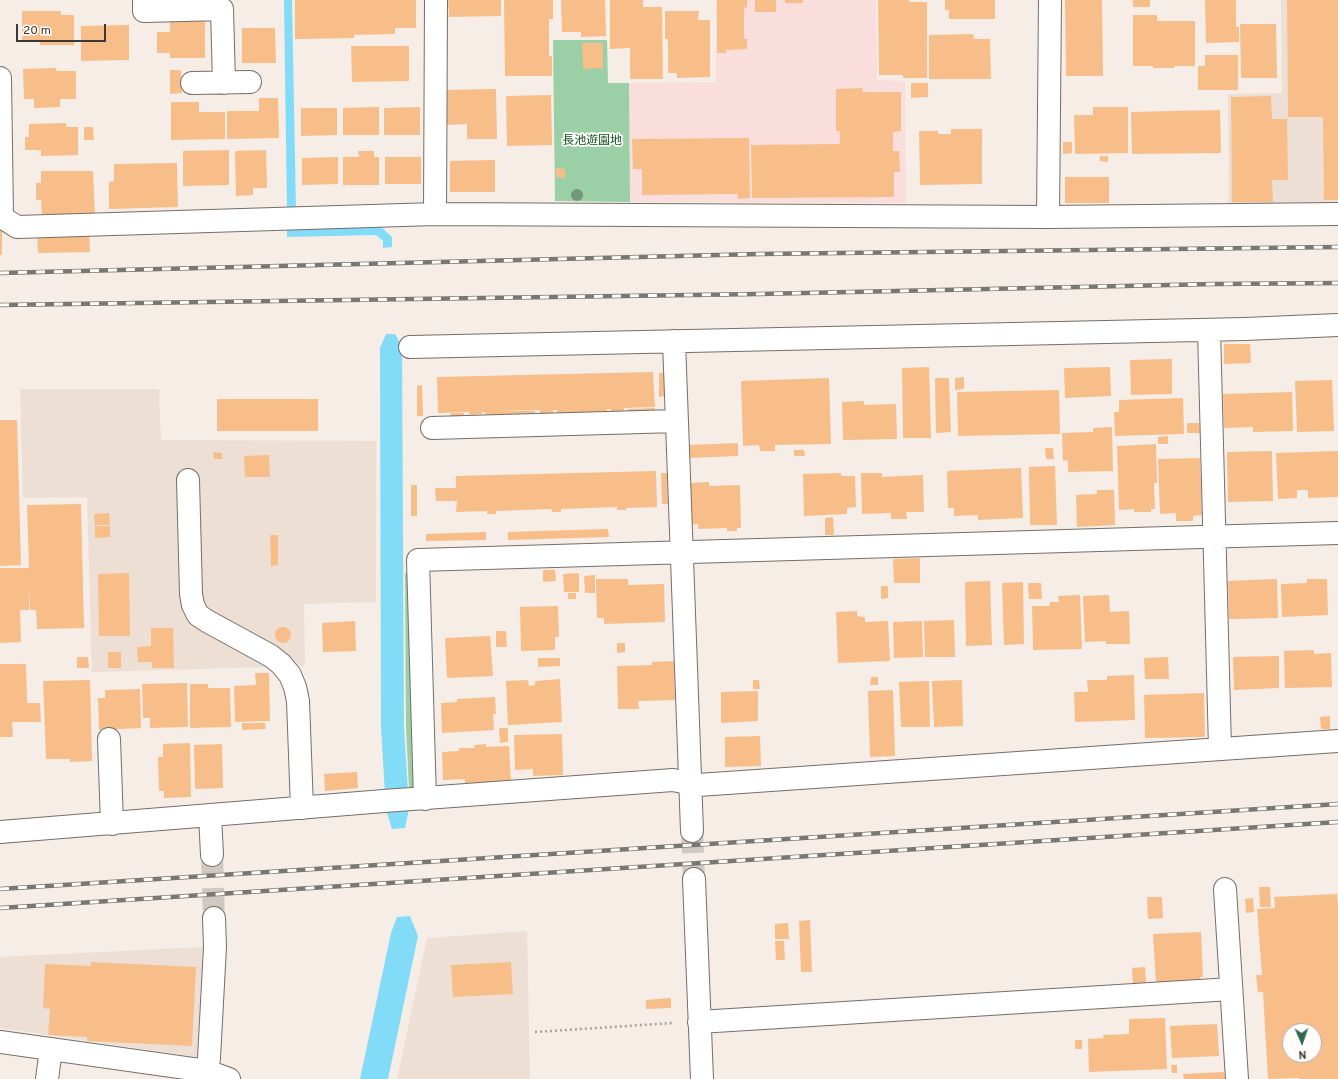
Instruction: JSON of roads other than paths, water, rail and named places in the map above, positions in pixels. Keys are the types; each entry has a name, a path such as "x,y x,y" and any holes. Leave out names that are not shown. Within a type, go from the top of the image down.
{"street":[{"path":"144,0 144,11 222,9 224,82"},
{"path":"435,214 436,0"},
{"path":"1048,217 1050,0"},
{"path":"0,78 1,216 17,227 435,214 1048,217 1338,214"},
{"path":"192,83 250,82"},
{"path":"410,347 1209,330 1338,325"},
{"path":"1209,330 1220,749"},
{"path":"674,341 692,831"},
{"path":"432,428 677,421"},
{"path":"188,480 191,594 193,605 198,614 207,621 270,656 281,664 290,675 298,700 302,808"},
{"path":"418,799 418,560 1338,533"},
{"path":"109,740 112,824"},
{"path":"0,832 673,780 698,784 714,784 1338,741"},
{"path":"210,816 212,855"},
{"path":"694,879 702,1079"},
{"path":"1225,889 1237,1079"},
{"path":"207,1071 209,1058 214,918"},
{"path":"699,1022 1231,989"},
{"path":"0,1042 207,1071 229,1079"},
{"path":"47,1079 51,1049"}],"water":[{"path":"284,0 292,0 296,212 287,212"},
{"path":"287,226 380,226 392,237 392,247 383,248 383,241 376,235 287,237"},
{"path":"386,334 395,334 402,347 404,727 409,809 405,828 392,829 386,810 381,728 380,348"},
{"path":"410,916 418,936 388,1079 360,1079 391,933 397,917"}],"tunnel":[{"path":"692,831 694,879"},
{"path":"212,855 214,918"}],"railway":[{"path":"0,273 759,254 1338,247"},
{"path":"0,305 759,294 1215,284 1338,283"},
{"path":"0,889 1338,804"},
{"path":"0,908 1338,822"}],"park label":[{"name":"長池遊園地","path":"592,142"}]}
